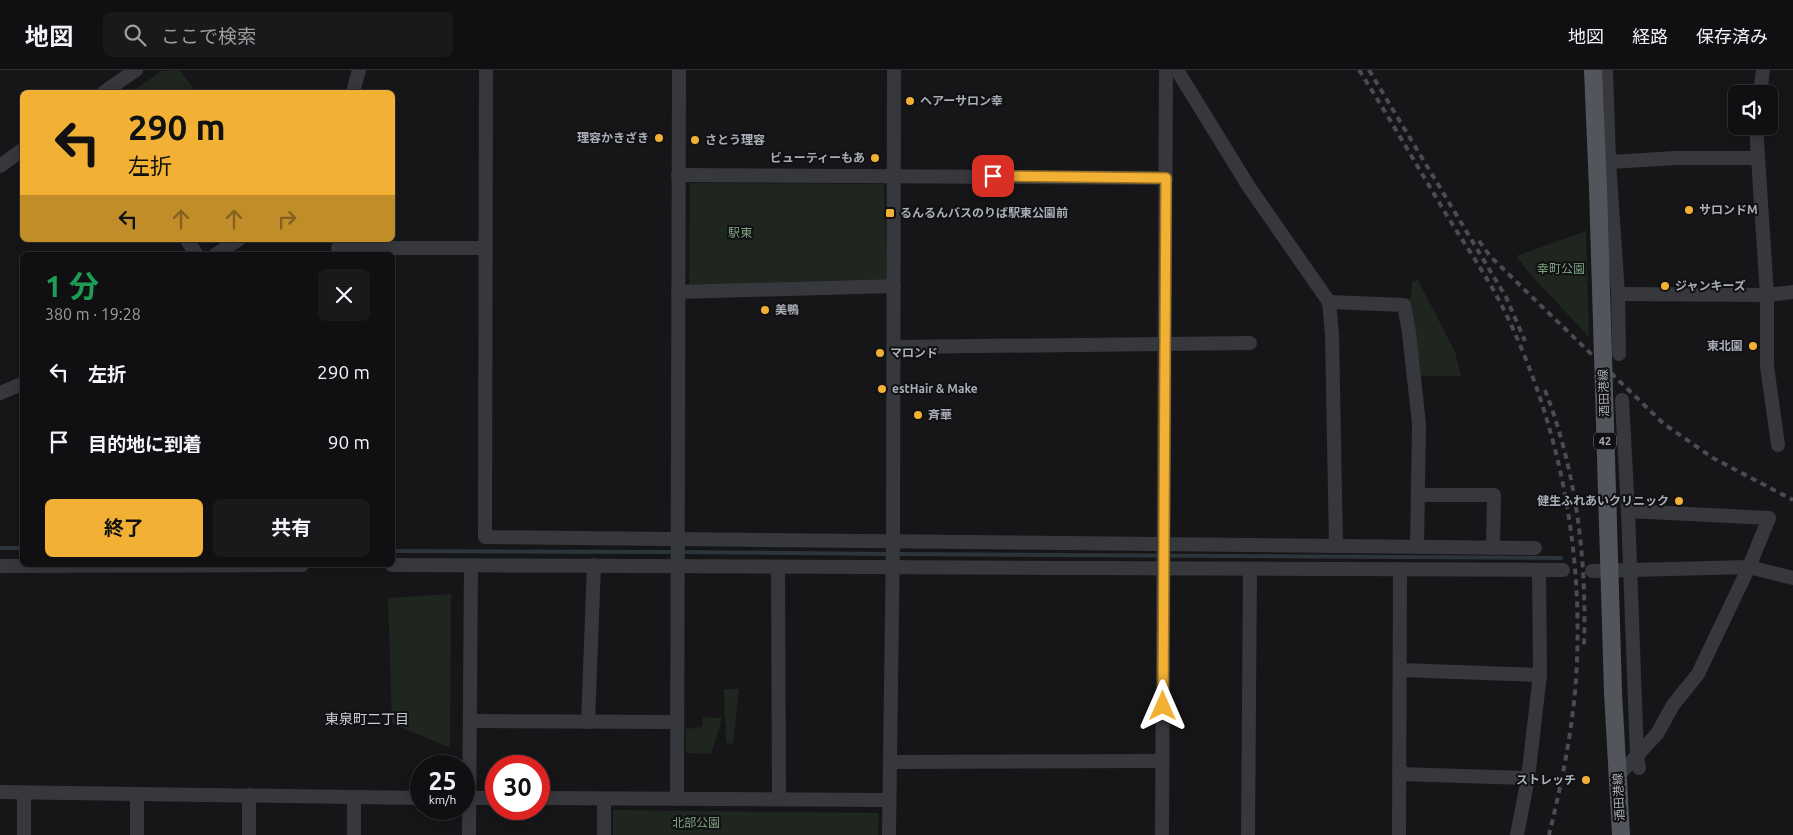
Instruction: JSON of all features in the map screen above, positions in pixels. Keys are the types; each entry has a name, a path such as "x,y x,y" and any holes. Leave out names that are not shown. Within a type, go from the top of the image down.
{"main road":[{"name":"酒田港線","path":"1593,70 1613,692 1621,835"}],"street":[{"path":"107,90 136,70"},
{"path":"354,90 359,70"},
{"path":"486,70 485,537 1535,548"},
{"path":"677,799 679,70"},
{"path":"889,835 894,540 894,70"},
{"path":"1162,835 1166,70"},
{"path":"1177,70 1249,187 1330,302 1336,546"},
{"path":"1606,70 1609,162 1618,294 1618,354"},
{"path":"1761,85 1763,70"},
{"path":"1757,135 1767,295 1767,366 1778,445"},
{"path":"0,166 20,151"},
{"path":"1609,162 1676,158 1758,158"},
{"path":"678,174 1166,178"},
{"path":"220,252 235,242"},
{"path":"338,248 486,248"},
{"path":"678,292 894,286"},
{"path":"1618,294 1767,295 1793,292"},
{"path":"1330,302 1404,305 1419,424 1417,547"},
{"path":"894,347 1250,343"},
{"path":"0,393 20,385"},
{"path":"1622,400 1638,762"},
{"path":"1418,495 1494,495 1493,548"},
{"path":"1617,777 1638,762 1657,734 1673,705 1698,674 1749,567 1769,518 1628,511"},
{"path":"1460,570 1461,547"},
{"path":"395,565 1563,570"},
{"path":"468,755 471,565"},
{"path":"588,722 594,565"},
{"path":"0,566 20,566"},
{"path":"778,566 778,799"},
{"path":"1592,571 1749,567 1793,578"},
{"path":"1248,835 1250,569"},
{"path":"1399,835 1400,569"},
{"path":"1517,835 1528,778 1540,675 1539,570"},
{"path":"1400,670 1540,675"},
{"path":"470,721 678,722"},
{"path":"890,762 1162,761"},
{"path":"1399,774 1528,778"},
{"path":"0,792 410,798"},
{"path":"24,792 24,835"},
{"path":"136,835 137,794"},
{"path":"249,795 249,835"},
{"path":"354,797 354,835"},
{"path":"550,798 889,800"},
{"path":"604,799 604,835"},
{"path":"467,820 468,835"}],"green space":[{"path":"179,70 195,90 135,90 161,71"},
{"name":"駅東","path":"690,183 884,184 887,279 689,285"},
{"name":"幸町公園","path":"1586,231 1589,337 1530,274 1516,256"},
{"path":"1418,280 1455,352 1461,376 1416,376 1409,299 1411,298 1412,282"},
{"path":"451,594 450,748 392,723 388,598"},
{"path":"724,689 739,689 733,744 726,743"},
{"path":"703,717 722,718 711,754 686,753 686,729 702,727"},
{"name":"北部公園","path":"613,810 879,813 878,835 613,835"}],"waterway":[{"path":"0,548 20,548"},
{"path":"395,551 674,552"},
{"path":"681,552 889,554"},
{"path":"896,554 1561,558"}],"railway":[{"path":"1359,70 1500,302 1520,344 1550,431 1570,522 1575,568 1577,660 1571,726 1549,835"},
{"path":"1369,70 1506,297 1525,341"},
{"path":"1479,241 1490,256 1664,424 1713,458 1793,500"},
{"path":"1545,390 1565,452 1577,515 1584,580 1584,645"}],"place":[{"name":"ヘアーサロン幸","path":"910,101"},
{"name":"理容かきざき","path":"659,138"},
{"name":"さとう理容","path":"695,140"},
{"name":"ビューティーもあ","path":"875,158"},
{"name":"サロンドM","path":"1689,210"},
{"name":"るんるんバスのりば駅東公園前","path":"890,213"},
{"name":"ジャンキーズ","path":"1665,286"},
{"name":"美鴨","path":"765,310"},
{"name":"東北園","path":"1753,346"},
{"name":"マロンド","path":"880,353"},
{"name":"estHair & Make","path":"882,389"},
{"name":"斉華","path":"918,415"},
{"name":"健生ふれあいクリニック","path":"1679,501"},
{"name":"ストレッチ","path":"1586,780"}],"district":[{"name":"東泉町二丁目","path":"367,719"}],"route":[{"path":"993,176 1166,178 1163,706"}]}
